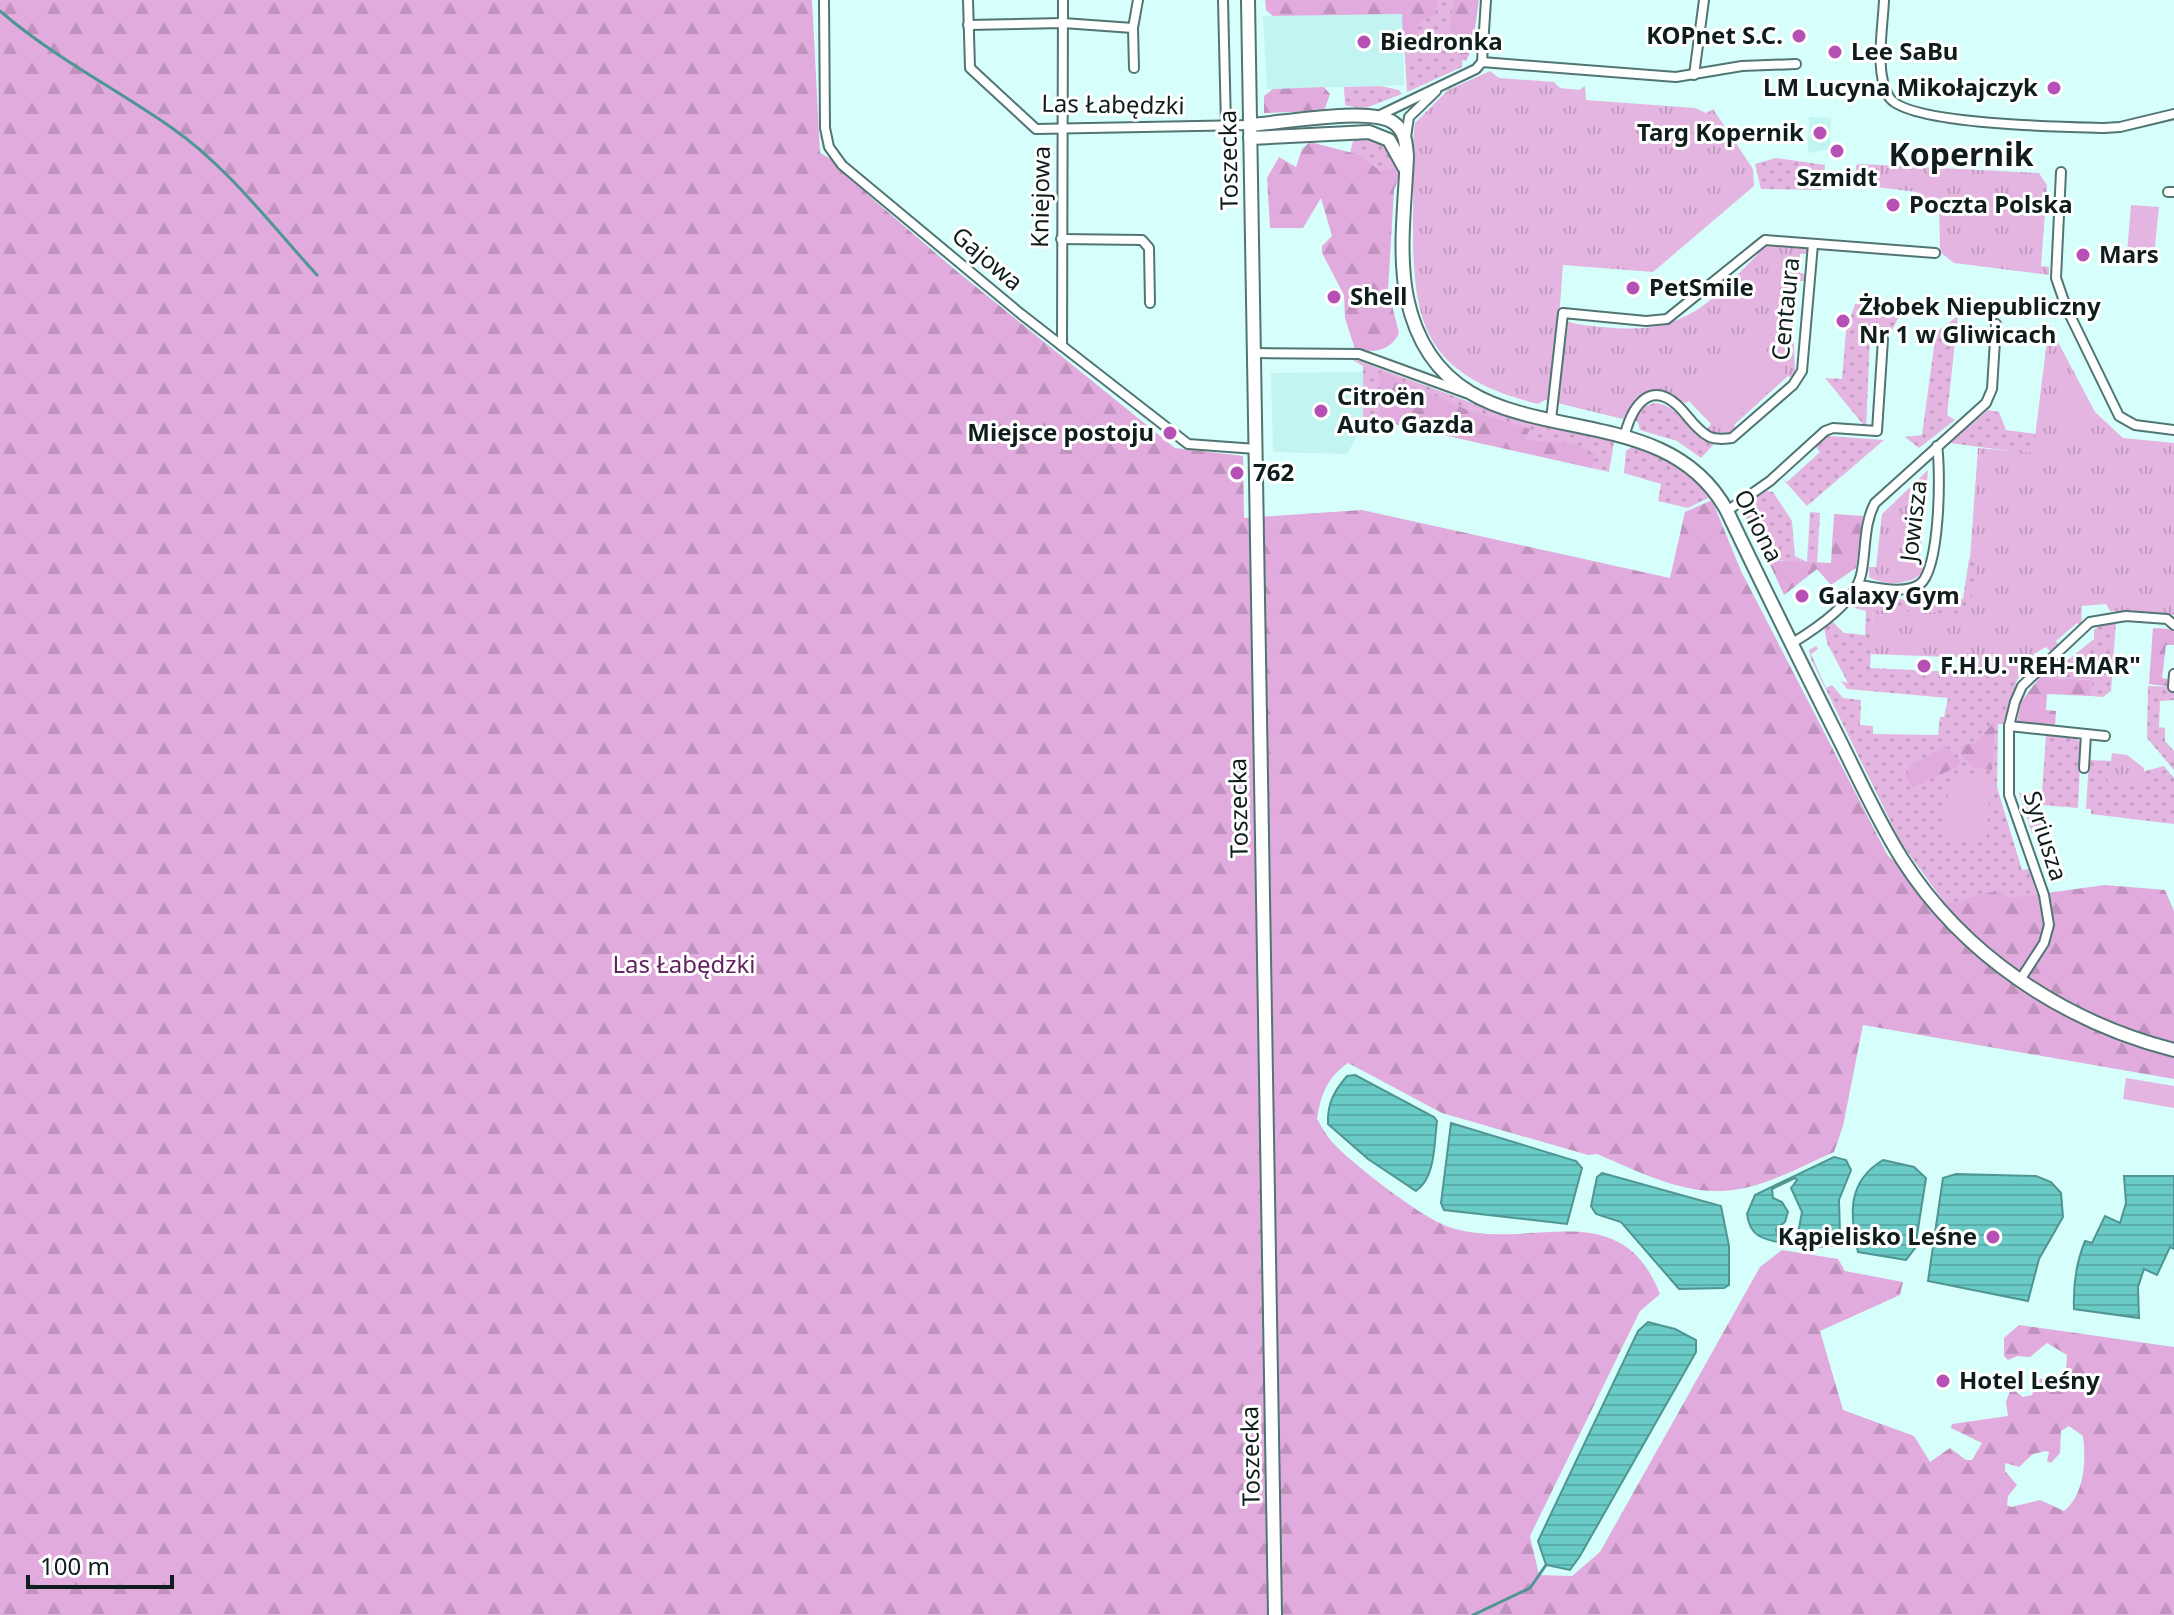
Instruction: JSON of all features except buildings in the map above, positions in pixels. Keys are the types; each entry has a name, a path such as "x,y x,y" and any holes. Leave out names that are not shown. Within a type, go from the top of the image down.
{"main road":[{"name":"Toszecka","path":"1248,0 1275,1615"},
{"path":"1386,115 1393,136 1250,131 1339,117 1386,115"},
{"path":"1339,117 1344,132"},
{"name":"Oriona","path":"1393,136 1406,178 1404,264 1411,312 1432,359 1449,378 1474,396 1551,420 1664,449 1686,461 1709,482 1727,511 1791,644 1903,860 1953,924 2020,980 2105,1027 2174,1050"}],"street":[{"name":"Gajowa","path":"824,0 825,128 829,147 842,165 1062,346 1188,444 1256,449"},
{"name":"Las Łabędzki","path":"968,0 970,68 1036,129 1226,126 1250,131"},
{"name":"Kniejowa","path":"1062,346 1063,0"},
{"path":"1134,68 1133,28 1138,0"},
{"name":"Toszecka","path":"1223,0 1226,126"},
{"path":"1386,115 1476,69 1482,62 1486,0"},
{"path":"1694,75 1704,0"},
{"path":"1884,0 1882,69 1887,90 1894,103 1911,112 1967,120 2104,128 2174,114"},
{"path":"968,25 1063,23 1133,28"},
{"path":"1482,62 1676,77 1742,66 1796,64"},
{"path":"1393,136 1442,85"},
{"path":"1393,136 1409,117"},
{"path":"2061,172 2055,261 2066,307 2119,416 2135,425 2174,430"},
{"path":"1061,239 1142,240 1149,248 1150,303"},
{"name":"Centaura","path":"1551,420 1563,313 1646,321 1667,319 1758,242 1935,253"},
{"name":"Centaura","path":"1624,438 1632,410 1646,397 1662,395 1676,404 1706,436 1722,439 1732,438 1793,385 1803,364 1813,244"},
{"name":"Jowisza","path":"1937,446 1940,464 1933,553 1927,577 1921,584 1906,589 1859,585 1868,519 1875,503 1937,446 1989,399 1996,324"},
{"path":"1727,511 1770,481 1825,431 1833,428 1877,431 1883,339"},
{"path":"1254,353 1359,354 1474,396"},
{"path":"1791,644 1835,611 1859,585"},
{"name":"Syriusza","path":"2020,980 2047,937 2049,925 2044,895 2009,795 2009,726 2022,686 2090,622 2126,616 2167,619 2174,625"},
{"path":"2173,687 2174,674"},
{"path":"2009,726 2105,736"},
{"path":"2084,768 2086,734"}],"shaded area":[{"path":"1403,14 1404,85 1267,89 1263,16"},
{"name":"Targ Kopernik","path":"1809,117 1831,118 1830,149 1808,153"},
{"path":"1363,372 1363,425 1347,454 1273,452 1271,373"}],"green space":[{"name":"Las Łabędzki","path":"0,0 812,0 820,153 842,165 868,195 954,269 1175,448 1243,456 1244,518 1362,510 1670,578 1685,512 1712,500 1741,571 1888,856 1948,904 1999,890 2011,898 2105,885 2165,890 2174,911 2174,1079 1863,1025 1843,1126 1834,1152 1751,1187 1722,1191 1690,1188 1597,1154 1588,1155 1442,1113 1348,1063 1326,1087 1317,1119 1331,1141 1357,1165 1437,1222 1479,1233 1596,1234 1621,1243 1642,1262 1660,1294 1640,1311 1530,1536 1539,1575 1572,1576 1600,1552 1760,1267 1782,1250 1838,1259 1845,1271 1903,1282 1900,1295 1820,1331 1843,1410 1914,1436 1930,1462 1950,1448 1966,1460 1972,1460 1982,1443 1951,1428 1952,1424 2008,1416 2006,1402 2011,1388 2023,1397 2032,1395 2039,1379 2057,1377 2066,1370 2067,1355 2047,1343 2030,1357 2017,1356 2008,1360 2004,1356 2004,1338 2019,1325 2174,1347 2174,1615 0,1615","holes":["2069,1426 2083,1436 2084,1466 2080,1486 2064,1511 2040,1500 2011,1507 2007,1505 2008,1496 2017,1485 2005,1471 2005,1463 2019,1467 2033,1454 2046,1451 2049,1452 2047,1461 2051,1463 2060,1453 2061,1431"]},
{"path":"1265,0 1438,0 1435,14 1420,21 1415,39 1403,40 1402,14 1273,16 1266,10"},
{"path":"1402,0 1468,0 1462,67 1407,92"},
{"path":"1453,0 1479,0 1474,35 1465,35 1465,47 1472,48 1466,61 1460,58 1460,50 1449,49"},
{"path":"1490,71 1499,78 1554,82 1560,88 1579,90 1585,86 1586,100 1695,108 1706,113 1713,109 1753,169 1754,186 1653,272 1563,265 1559,318 1613,328 1663,325 1700,308 1767,245 1808,246 1807,254 1800,254 1800,273 1806,274 1805,281 1800,281 1793,324 1795,371 1792,378 1788,376 1734,425 1737,430 1725,435 1706,430 1711,424 1689,401 1686,403 1659,391 1636,398 1623,419 1545,400 1538,404 1470,378 1448,360 1432,340 1422,315 1413,253 1415,123 1448,90"},
{"path":"1381,86 1399,90 1402,94 1363,109 1345,105 1344,87"},
{"path":"1324,87 1330,94 1324,111 1264,113 1264,96 1273,89"},
{"path":"1359,136 1383,140 1396,157 1401,173 1380,171 1350,153 1353,141"},
{"path":"1310,142 1360,155 1380,171 1393,168 1401,173 1394,190 1388,290 1399,333 1391,344 1380,350 1355,349 1345,318 1344,295 1322,253 1322,246 1332,236 1321,198 1303,228 1270,228 1267,178 1279,157 1296,167 1302,149"},
{"path":"1776,158 1825,165 1822,190 1761,189 1755,164"},
{"path":"1856,165 2039,173 2047,185 2041,266 2049,267 2049,275 1954,263 1940,252 1939,198 1916,201 1917,192 1859,185 1856,183"},
{"path":"2131,205 2159,207 2154,256 2127,253"},
{"path":"1855,304 1904,307 1888,338 1870,336 1866,428 1825,378 1842,379 1846,331"},
{"path":"1958,316 1947,415 1955,420 1919,448 1905,437 1922,435 1936,332"},
{"path":"2049,325 2095,412 2123,438 2174,443 2174,615 2110,611 2106,604 2082,606 2081,627 2077,623 2056,641 2059,646 2051,652 2046,647 2034,654 2017,680 1986,667 1979,658 1870,654 1873,610 1968,614 1978,560 1970,559 1978,448 2033,453"},
{"path":"1759,342 1787,376 1727,426 1699,393"},
{"path":"1346,356 1475,404 1614,442 1609,472 1363,417 1363,366"},
{"path":"1380,371 1470,411 1530,429 1525,440 1575,444 1595,455 1592,468 1381,421"},
{"path":"2060,392 2082,392 2081,434 2058,433"},
{"path":"1654,403 1671,409 1698,436 1714,444 1701,458 1677,441 1640,430 1638,422 1633,420 1641,408"},
{"path":"1988,410 1999,412 2006,430 2036,434 2033,454 1950,443"},
{"path":"1828,436 1884,440 1807,506 1782,478 1787,482 1820,452 1816,447"},
{"path":"1633,446 1676,464 1710,497 1688,508 1658,501 1661,484 1624,473 1626,451"},
{"path":"1928,470 1919,567 1926,570 1914,579 1899,583 1869,577 1869,567 1876,567 1882,514"},
{"path":"1766,491 1773,492 1792,521 1795,556 1807,562 1810,512 1820,513 1817,564 1767,559 1741,508"},
{"path":"1834,514 1863,516 1856,568 1831,585 1817,569 1784,595 1768,560 1831,563"},
{"path":"2003,544 1968,615 1873,610 1870,668 1978,673 1979,658 1986,667 2017,680 2003,724 1998,724 1997,787 2022,870 2029,869 2040,905 1947,906 1901,843 1811,659 1809,650 1816,646 1818,649 1811,654 1826,688 1832,685 1843,698 1861,700 1860,725 1873,726 1873,734 1938,735 1940,717 1944,717 1948,698 1847,689 1841,681 1848,683 1827,643 1824,627 1831,620 1844,633 1865,635 1866,611 1855,608 1850,602 1871,590 1871,597 1923,601 1924,594 1963,599 1969,559 1978,559"},
{"path":"2116,622 2111,691 2103,697 2091,696 2092,680 2052,678 2053,672 2094,639 2094,630 2102,624"},
{"path":"2153,628 2174,629 2174,645 2166,645 2162,678 2173,680 2173,687 2149,684"},
{"path":"2043,673 2052,678 2092,680 2091,696 2047,694 2046,710 2056,711 2055,726 2017,723 2021,702"},
{"path":"2148,686 2174,687 2174,700 2160,701 2159,727 2165,728 2165,741 2174,751 2174,770 2147,738"},
{"path":"1995,721 1992,770 1973,767 1961,754 1961,746 1976,743"},
{"path":"2046,734 2074,737 2081,743 2078,808 2041,805 2040,822 2049,823 2046,836 2032,833 2019,793 2042,794"},
{"path":"1946,746 1960,762 1957,767 1912,788 1906,776 1910,766"},
{"path":"2112,753 2127,755 2144,768 2142,784 2108,781"},
{"path":"2089,760 2111,761 2108,781 2164,766 2174,778 2174,824 2091,814 2091,809 2086,809"},
{"path":"1951,773 1991,777 1986,841 1943,837"},
{"path":"2126,1078 2174,1086 2174,1108 2123,1099"}],"water":[{"path":"1355,1075 1437,1121 1431,1168 1423,1185 1416,1191 1368,1159 1328,1124 1330,1104 1335,1093 1347,1076"},
{"path":"1451,1123 1576,1161 1582,1168 1567,1224 1444,1210 1441,1203"},
{"path":"1834,1157 1846,1160 1851,1170 1839,1200 1840,1235 1836,1244 1830,1246 1798,1245 1759,1236 1750,1226 1747,1214 1755,1195","holes":["1795,1178 1797,1180 1791,1188 1802,1212 1798,1234 1807,1243 1777,1236 1776,1229 1785,1222 1788,1212 1782,1202 1773,1198 1772,1189"]},
{"path":"1883,1160 1914,1167 1926,1178 1915,1248 1906,1260 1858,1252 1853,1226 1857,1189 1862,1179"},
{"path":"1602,1173 1721,1206 1729,1246 1729,1285 1724,1288 1679,1289 1621,1222 1596,1214 1591,1206 1597,1177"},
{"name":"Kąpielisko Leśne","path":"1956,1174 2036,1176 2051,1182 2061,1193 2063,1217 2039,1259 2028,1301 1928,1281 1943,1178"},
{"path":"2124,1176 2174,1176 2174,1249 2170,1247 2157,1275 2144,1269 2138,1287 2139,1318 2074,1309 2076,1274 2085,1241 2092,1243 2105,1216 2120,1223 2126,1203"},
{"path":"1648,1322 1675,1329 1696,1340 1696,1352 1580,1556 1570,1570 1546,1565 1538,1541 1638,1331"}],"waterway":[{"path":"0,11 41,43 192,143 248,197 317,275"},
{"path":"1473,1615 1530,1588 1546,1565"}],"place":[{"name":"KOPnet S.C.","path":"1799,36"},
{"name":"Biedronka","path":"1364,42"},
{"name":"Lee SaBu","path":"1835,52"},
{"name":"LM Lucyna Mikołajczyk","path":"2054,88"},
{"name":"Targ Kopernik","path":"1820,133"},
{"name":"Szmidt","path":"1837,151"},
{"name":"Poczta Polska","path":"1893,205"},
{"name":"Mars","path":"2083,255"},
{"name":"PetSmile","path":"1633,288"},
{"name":"Shell","path":"1334,297"},
{"name":"Żłobek Niepubliczny Nr 1 w Gliwicach","path":"1843,321"},
{"name":"Citroën Auto Gazda","path":"1321,411"},
{"name":"Miejsce postoju","path":"1170,433"},
{"name":"762","path":"1237,473"},
{"name":"Galaxy Gym","path":"1802,596"},
{"name":"F.H.U.\"REH-MAR\"","path":"1924,666"},
{"name":"Kąpielisko Leśne","path":"1993,1237"},
{"name":"Hotel Leśny","path":"1943,1381"}],"district":[{"name":"Kopernik","path":"1961,155"}]}
